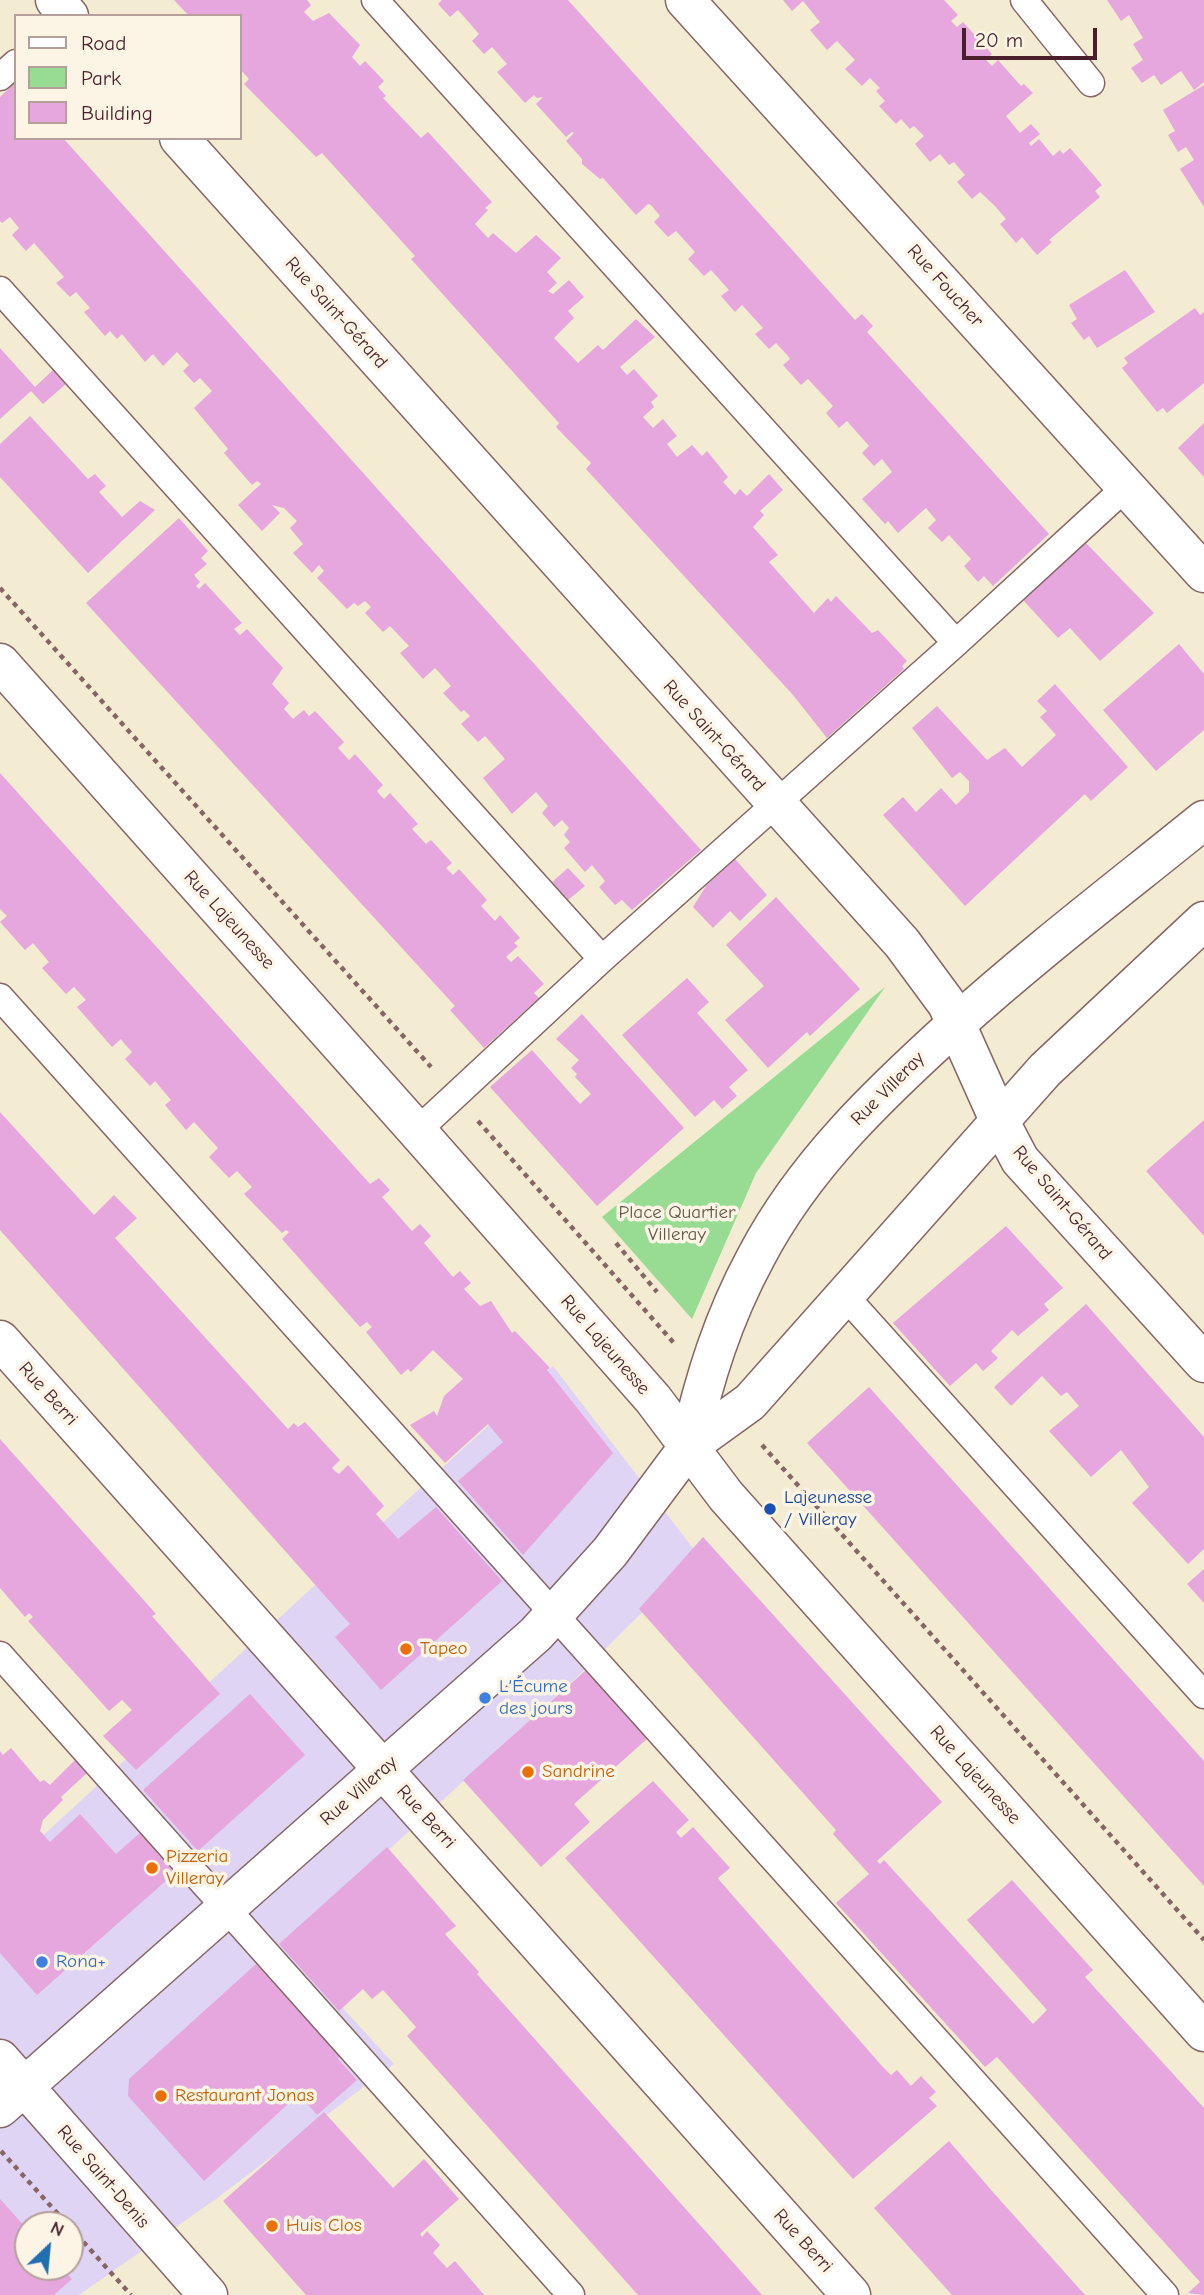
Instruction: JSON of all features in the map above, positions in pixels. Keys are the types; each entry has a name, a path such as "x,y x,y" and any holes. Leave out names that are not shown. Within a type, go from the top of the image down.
{"street":[{"path":"55,0 67,14"},
{"name":"Rue Foucher","path":"685,0 1204,573"},
{"name":"Rue Saint-Gérard","path":"181,140 902,943 940,993 1020,1160 1204,1363"},
{"name":"Rue Lajeunesse","path":"0,663 653,1399 736,1507 1204,2032"},
{"name":"Rue Villeray","path":"689,1446 711,1356 755,1258 806,1179 861,1113 1004,979 1204,820"},
{"name":"Rue Villeray","path":"8,2084 226,1907 556,1615 610,1552 689,1446 750,1402 1045,1070 1204,921"},
{"name":"Rue Berri","path":"0,1340 851,2295"},
{"name":"Rue Saint-Denis","path":"8,2084 208,2295"}],"lane":[{"path":"71,14 86,0"},
{"path":"375,0 957,643"},
{"path":"1024,0 1091,83"},
{"path":"0,77 14,65"},
{"path":"0,290 602,958"},
{"path":"417,1131 602,958 957,643 1126,487"},
{"path":"0,997 1165,2295"},
{"path":"845,1296 1204,1695"},
{"path":"0,1655 571,2295"}],"path":[{"path":"0,588 436,1073"},
{"path":"470,1112 677,1347"},
{"path":"616,1243 657,1292"},
{"path":"773,1458 1204,1940"},
{"path":"3,2154 55,2211"},
{"path":"84,2243 131,2295"}],"shaded area":[{"path":"553,1366 699,1556 579,1675 285,1945 394,2064 216,2199 79,2295 0,2295 0,1875"}],"green space":[{"name":"Place Quartier Villeray","path":"885,987 756,1173 692,1319 602,1217"}],"building":[{"path":"174,0 307,0 311,5 304,12 313,21 329,13 360,45 352,57 360,66 365,61 384,81 378,87 386,96 383,98 421,138 428,132 492,202 475,224 488,238 493,233 516,253 536,235 561,258 547,272 557,283 548,291 553,294 569,280 584,297 568,311 574,318 554,338 578,363 598,345 603,350 636,319 655,337 620,367 627,375 634,369 658,396 651,402 654,407 643,417 653,428 663,419 677,436 667,444 677,457 692,445 702,456 707,451 728,477 723,482 735,495 740,489 747,496 769,474 783,490 760,511 764,515 753,527 778,555 769,562 814,613 828,598 831,602 836,596 872,633 878,630 907,661 902,666 904,669 827,738 793,695 586,469 591,463 556,427 559,423 411,259 415,256 322,153 316,157 244,84 249,79 242,71 242,14 187,14"},
{"path":"442,0 568,0 855,320 862,314 873,326 867,332 1049,534 993,586 984,576 978,582 964,566 971,559 949,535 942,542 928,528 936,520 926,508 898,533 888,521 885,524 862,499 892,472 882,459 874,466 862,453 869,446 847,421 839,428 826,413 833,406 808,379 801,385 783,365 790,359 788,356 776,343 769,349 755,334 763,328 742,305 735,312 721,296 729,290 711,270 704,276 688,259 695,252 676,231 668,237 654,222 660,216 651,205 648,204 636,215 603,178 600,179 582,164 582,159 566,141 574,133 566,137 536,104 543,97 537,98 534,95 525,103 497,72 507,64 492,47 484,54 472,41 479,34 458,10 450,17 438,4"},
{"path":"783,0 944,0 958,15 951,21 957,27 963,22 992,54 986,60 992,66 998,60 1021,86 1024,84 1033,93 1006,116 1020,133 1031,124 1040,134 1029,143 1031,146 1039,139 1053,156 1060,150 1063,154 1070,148 1102,185 1095,191 1100,197 1049,240 1052,242 1037,255 1022,237 1016,243 1000,224 1006,219 995,206 980,192 972,199 957,182 965,175 954,162 949,165 940,154 930,162 915,144 924,136 914,126 910,129 901,119 896,124 879,106 885,101 876,91 880,88 870,78 862,86 845,69 855,60 837,41 827,50 810,30 820,22 803,1 792,11"},
{"path":"1107,0 1204,0 1204,82 1194,90 1181,71 1161,85 1154,75 1142,83 1131,68 1143,60 1133,44 1143,38 1129,15 1121,21"},
{"path":"14,84 14,140 65,140 701,850 632,910 622,900 615,905 599,887 605,881 592,865 585,872 564,848 570,842 564,835 569,828 562,820 554,827 542,813 548,806 536,792 512,814 483,778 505,759 485,736 478,742 461,724 470,716 464,710 461,712 443,693 451,686 435,668 423,679 400,653 409,646 390,626 383,632 365,613 371,607 365,601 358,606 354,603 347,609 317,578 324,571 319,565 312,573 293,553 303,544 290,528 297,521 284,508 272,505 280,513 262,531 238,505 261,484 257,481 252,485 224,453 228,449 194,408 212,391 200,378 194,383 183,371 189,365 177,352 163,366 153,354 145,362 122,334 117,339 110,331 105,336 84,312 90,308 76,292 70,297 56,283 64,277 34,243 26,251 12,235 19,228 10,217 2,223 0,221 0,97"},
{"path":"1204,85 1204,207 1180,169 1194,160 1186,147 1178,152 1168,135 1175,131 1163,110"},
{"path":"1125,270 1155,312 1097,348 1089,336 1084,340 1071,323 1077,319 1069,305"},
{"path":"1195,308 1200,315 1204,312 1204,383 1167,413 1163,408 1157,412 1122,368 1128,363 1124,358"},
{"path":"0,348 35,387 53,370 66,384 43,404 31,391 0,419"},
{"path":"30,416 88,479 95,474 106,486 99,492 122,517 140,501 155,510 88,573 0,477 0,444"},
{"path":"1204,423 1204,477 1178,448"},
{"path":"179,518 208,551 201,558 207,564 194,575 200,582 196,586 199,589 205,583 242,623 234,629 240,635 247,629 283,668 272,684 289,703 284,709 293,719 304,710 309,716 315,711 344,742 338,748 349,760 355,754 383,785 377,791 380,795 384,799 390,793 418,824 412,829 426,844 431,840 452,863 446,868 453,875 459,869 487,900 481,906 495,921 500,915 520,938 514,943 518,946 506,957 511,962 518,956 544,984 534,993 539,998 484,1048 450,1010 455,1006 86,603"},
{"path":"1085,542 1154,613 1100,661 1070,628 1058,638 1023,600"},
{"path":"1179,644 1204,674 1204,730 1156,771 1103,710"},
{"path":"1055,684 1128,767 1091,801 1085,794 965,906 883,815 903,797 916,812 941,788 956,805 969,792 969,781 960,772 952,778 912,728 937,706 987,760 1005,748 1022,767 1056,735 1040,717 1047,711 1037,701"},
{"path":"0,773 370,1184 379,1178 390,1190 382,1197 412,1231 420,1224 431,1236 424,1243 453,1277 460,1271 471,1283 464,1289 480,1306 491,1301 512,1333 515,1331 550,1368 547,1370 613,1453 523,1555 458,1481 503,1442 488,1424 445,1463 410,1425 434,1411 437,1416 444,1396 463,1379 433,1350 411,1372 408,1369 401,1375 366,1332 372,1327 367,1322 360,1327 282,1239 289,1232 286,1230 282,1233 244,1194 252,1187 237,1171 229,1178 209,1157 218,1148 194,1122 186,1130 165,1105 171,1100 155,1081 150,1086 125,1059 132,1052 121,1039 112,1047 77,1007 86,1000 74,987 66,994 42,968 49,962 33,943 25,950 0,922 7,916 0,909"},
{"path":"735,859 767,895 740,921 730,911 713,928 693,907 706,886"},
{"path":"568,868 585,886 568,900 552,882"},
{"path":"776,897 860,989 810,1036 807,1032 768,1068 725,1020 764,986 726,945"},
{"path":"687,978 709,1002 697,1013 748,1070 729,1087 737,1096 722,1109 714,1100 695,1117 622,1035"},
{"path":"582,1014 684,1128 597,1206 490,1087 532,1050 580,1104 591,1094 575,1077 577,1074 571,1068 579,1060 556,1039"},
{"path":"0,1112 94,1215 114,1195 137,1218 115,1238 288,1429 294,1423 298,1427 305,1422 340,1460 332,1468 339,1474 348,1465 384,1506 376,1514 398,1539 436,1507 502,1581 381,1690 335,1637 350,1624 0,1230"},
{"path":"1204,1120 1204,1236 1146,1171"},
{"path":"1006,1226 1063,1288 1044,1304 1049,1310 1018,1336 1012,1330 991,1351 998,1358 983,1371 976,1363 950,1386 893,1323"},
{"path":"1086,1304 1204,1437 1204,1549 1188,1564 1132,1503 1149,1487 1121,1450 1091,1477 1049,1431 1079,1406 1067,1392 1061,1396 1042,1376 1011,1406 994,1387"},
{"path":"869,1387 1204,1761 1204,1886 807,1443"},
{"path":"0,1439 156,1614 152,1616 220,1694 136,1770 103,1736 132,1710 122,1700 109,1711 28,1621 33,1617 29,1613 25,1617 0,1588"},
{"path":"703,1537 942,1802 877,1861 880,1864 884,1860 1033,2024 1047,2010 967,1920 1012,1880 1093,1970 1085,1977 1204,2108 1204,2295 1188,2293 1200,2282 997,2057 985,2067 836,1903 869,1874 833,1834 836,1830 639,1609"},
{"path":"1204,1569 1204,1603 1187,1584"},
{"path":"586,1670 648,1738 574,1804 590,1822 541,1867 463,1780"},
{"path":"250,1694 305,1755 198,1851 143,1790"},
{"path":"11,1748 40,1782 44,1780 50,1785 75,1760 87,1773 61,1797 63,1800 43,1820 40,1831 50,1842 80,1814 116,1854 141,1832 177,1871 37,1995 0,1953 0,1751 3,1755"},
{"path":"653,1781 689,1820 676,1832 681,1838 693,1827 730,1868 718,1878 720,1881 882,2066 891,2075 897,2070 911,2086 921,2076 936,2092 929,2098 937,2106 853,2179 565,1858"},
{"path":"387,1847 456,1926 445,1934 479,1972 477,1974 762,2295 638,2295 407,2036 416,2027 383,1990 372,1999 363,1989 339,2011 279,1944"},
{"path":"256,1964 340,2056 338,2059 357,2080 317,2115 299,2094 204,2181 128,2096 129,2079"},
{"path":"324,2112 393,2188 424,2159 459,2199 420,2234 422,2237 427,2231 440,2245 433,2253 447,2268 455,2261 484,2295 306,2295 223,2201"},
{"path":"949,2141 1085,2295 952,2295 874,2208"},
{"path":"0,2199 14,2214 14,2281 70,2281 54,2295 0,2295"}],"place":[{"name":"Lajeunesse / Villeray","path":"770,1509"},
{"name":"Tapeo","path":"406,1649"},
{"name":"L'Écume des jours","path":"485,1698"},
{"name":"Sandrine","path":"528,1772"},
{"name":"Pizzeria Villeray","path":"152,1868"},
{"name":"Rona+","path":"42,1962"},
{"name":"Restaurant Jonas","path":"161,2096"},
{"name":"Huis Clos","path":"272,2226"}]}
